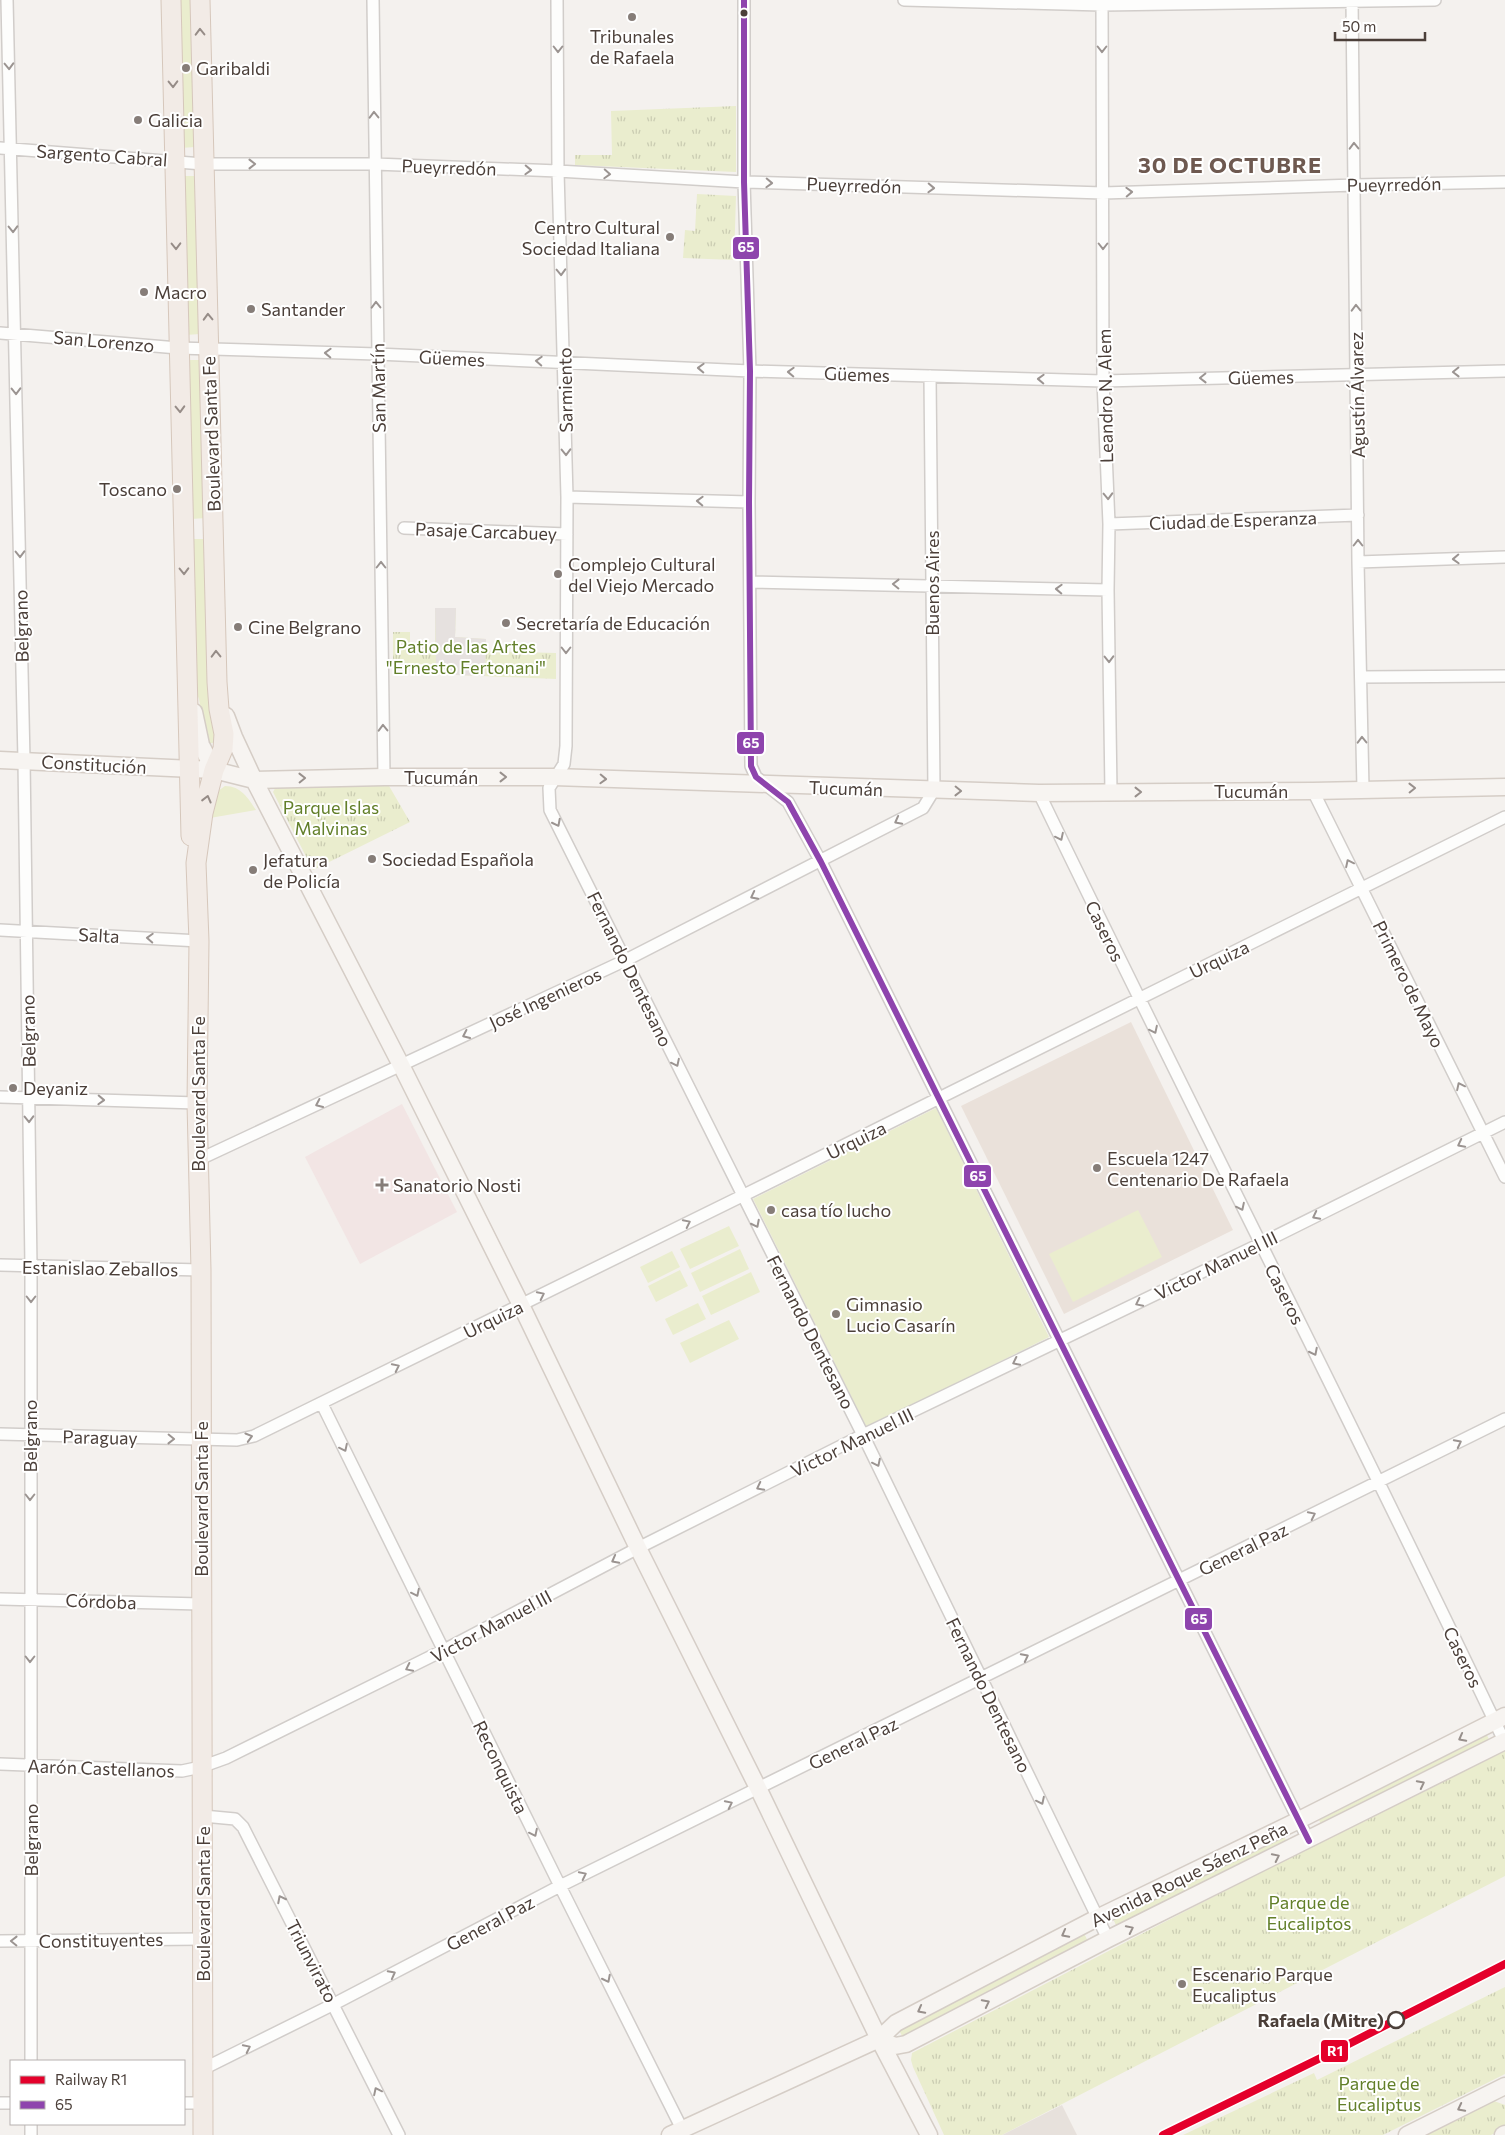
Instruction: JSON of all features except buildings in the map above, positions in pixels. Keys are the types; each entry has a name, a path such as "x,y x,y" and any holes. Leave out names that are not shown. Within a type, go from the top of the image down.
{"main road":[{"name":"Boulevard Santa Fe","path":"170,0 188,769 192,840 196,863 199,941 197,1103 201,1270 203,2135"},
{"name":"Boulevard Santa Fe","path":"196,863 203,813 214,770 223,749 224,734 218,692 200,0"},
{"path":"183,527 213,528"}],"street":[{"name":"Belgrano","path":"7,0 6,148 15,333 24,760 31,1266 31,2060"},
{"name":"San Martín","path":"373,0 384,777"},
{"name":"Sarmiento","path":"554,778 564,764 566,746 567,497 558,171 558,0"},
{"path":"744,0 744,182 750,370 751,766 756,776 788,802 821,862 1308,1840"},
{"path":"904,0 1102,3 1435,0"},
{"name":"Agustín Álvarez","path":"1352,1 1358,562 1363,789"},
{"name":"Leandro N. Alem","path":"1102,3 1103,381 1108,524 1112,792"},
{"name":"Sargento Cabral","path":"6,148 175,160 203,164"},
{"name":"Pueyrredón","path":"203,164 374,164 558,171 744,182 1103,193 1505,182"},
{"name":"San Lorenzo","path":"0,333 208,349"},
{"name":"Güemes","path":"208,349 377,354 750,370 1103,381 1505,371"},
{"name":"Buenos Aires","path":"930,376 934,790"},
{"path":"567,497 749,502"},
{"name":"Ciudad de Esperanza","path":"1108,524 1358,515"},
{"name":"Pasaje Carcabuey","path":"404,528 567,534"},
{"path":"1358,562 1505,557"},
{"path":"751,582 1108,590"},
{"path":"187,665 197,731 201,745 214,770"},
{"path":"1361,678 1505,676"},
{"path":"218,692 234,737 254,780 521,1305 879,2039 929,2135"},
{"name":"Constitución","path":"0,760 188,769"},
{"name":"Tucumán","path":"188,769 214,770 254,780 384,777 554,778 1039,792 1313,791 1505,787"},
{"name":"Fernando Dentesano","path":"554,778 550,788 550,810 863,1435 1108,1939"},
{"name":"José Ingenieros","path":"198,1160 626,960 821,862 923,808 934,790"},
{"name":"Primero de Mayo","path":"1313,791 1505,1177"},
{"name":"Caseros","path":"1039,792 1138,999 1379,1482 1500,1718 1504,1741"},
{"name":"Urquiza","path":"201,1439 237,1440 254,1436 322,1404 1505,817"},
{"name":"Salta","path":"0,930 199,941"},
{"path":"0,1097 197,1103"},
{"name":"Victor Manuel III","path":"201,1768 226,1758 444,1650 638,1548 863,1435 1260,1244 1505,1122"},
{"name":"Estanislao Zeballos","path":"0,1265 201,1270"},
{"name":"Reconquista","path":"322,1404 560,1886 676,2132"},
{"name":"General Paz","path":"203,2069 334,2004 560,1886 759,1790 1505,1419"},
{"name":"Paraguay","path":"0,1434 201,1439"},
{"name":"Córdoba","path":"0,1599 201,1604"},
{"name":"Avenida Roque Sáenz Peña","path":"676,2132 879,2039 896,2023 1097,1918 1299,1820 1500,1718"},
{"name":"Avenida Roque Sáenz Peña","path":"879,2039 895,2046 906,2044 1108,1939 1504,1741"},
{"name":"Aarón Castellanos","path":"0,1764 182,1771 201,1768"},
{"name":"Triunvirato","path":"203,1816 235,1819 244,1827 399,2135"},
{"name":"Constituyentes","path":"0,1941 202,1939"},
{"path":"1407,2135 1505,2086"},
{"path":"185,2103 203,2103"}],"shaded area":[{"path":"435,608 456,608 455,637 486,639 485,676 457,675 436,664"},
{"name":"Escuela 1247 Centenario De Rafaela","path":"1131,1022 1233,1230 1064,1314 961,1106"},
{"name":"Sanatorio Nosti","path":"402,1104 457,1212 360,1264 305,1157"},
{"path":"1062,2105 1077,2135 1002,2135"}],"green space":[{"path":"178,0 192,0 195,147 181,148"},
{"path":"736,106 736,172 575,165 575,155 612,155 611,111"},
{"path":"182,176 196,176 200,334 186,335"},
{"path":"697,194 736,196 734,260 683,258 685,230 695,231"},
{"path":"188,360 202,360 206,518 191,519"},
{"path":"192,539 206,539 216,742 209,744 206,742 199,699 195,689"},
{"name":"Patio de las Artes \"Ernesto Fertonani\"","path":"435,608 456,608 455,637 486,639 486,651 556,653 556,679 457,675 436,664 393,664 393,632 410,632 410,644 424,645 424,653 435,653"},
{"name":"Parque Islas Malvinas","path":"385,779 410,822 313,870 273,792 278,783"},
{"path":"225,786 240,790 256,810 210,818 218,791"},
{"path":"936,1108 1049,1337 867,1428 753,1199"},
{"path":"1138,1210 1162,1257 1073,1302 1049,1254"},
{"path":"729,1226 739,1246 690,1269 680,1249"},
{"path":"740,1249 749,1269 700,1292 691,1273"},
{"path":"672,1251 680,1267 648,1283 640,1267"},
{"path":"680,1270 688,1286 656,1302 648,1286"},
{"path":"751,1272 760,1292 711,1315 702,1296"},
{"path":"698,1303 706,1319 673,1335 665,1319"},
{"path":"729,1320 739,1339 690,1363 680,1343"},
{"path":"1486,1733 1492,1746 1324,1830 1319,1820"},
{"name":"Parque de Eucaliptos","path":"1505,1748 1505,1876 1002,2135 944,2135 913,2067 912,2053 1307,1848"},
{"path":"1283,1834 1289,1846 1118,1929 1113,1919"},
{"path":"1084,1933 1090,1946 903,2038 898,2028"},
{"name":"Parque de Eucaliptus","path":"1505,1987 1505,2074 1383,2135 1183,2135 1314,2073 1317,2080"},
{"path":"1494,2101 1505,2105 1505,2128 1491,2135 1425,2135"}],"rail line":[{"name":"R1","path":"1163,2135 1343,2047 1505,1964"}],"transit line":[{"name":"65","path":"744,0 744,182 750,371 751,766 756,777 788,802 821,862 1309,1841"}],"place":[{"name":"Tribunales de Rafaela","path":"632,17"},
{"name":"Garibaldi","path":"186,68"},
{"name":"Galicia","path":"138,120"},
{"name":"Centro Cultural Sociedad Italiana","path":"670,237"},
{"name":"Macro","path":"144,292"},
{"name":"Santander","path":"251,309"},
{"name":"Toscano","path":"177,489"},
{"name":"Complejo Cultural del Viejo Mercado","path":"558,574"},
{"name":"Secretaría de Educación","path":"506,623"},
{"name":"Cine Belgrano","path":"238,627"},
{"name":"Sociedad Española","path":"372,859"},
{"name":"Jefatura de Policía","path":"253,870"},
{"name":"Deyaniz","path":"13,1088"},
{"name":"Escuela 1247 Centenario De Rafaela","path":"1097,1168"},
{"name":"Sanatorio Nosti","path":"382,1185"},
{"name":"casa tío lucho","path":"771,1210"},
{"name":"Gimnasio Lucio Casarín","path":"836,1314"},
{"name":"Escenario Parque Eucaliptus","path":"1182,1984"},
{"name":"Rafaela (Mitre)","path":"1396,2020"}],"district":[{"name":"30 DE OCTUBRE","path":"1230,164"}]}
